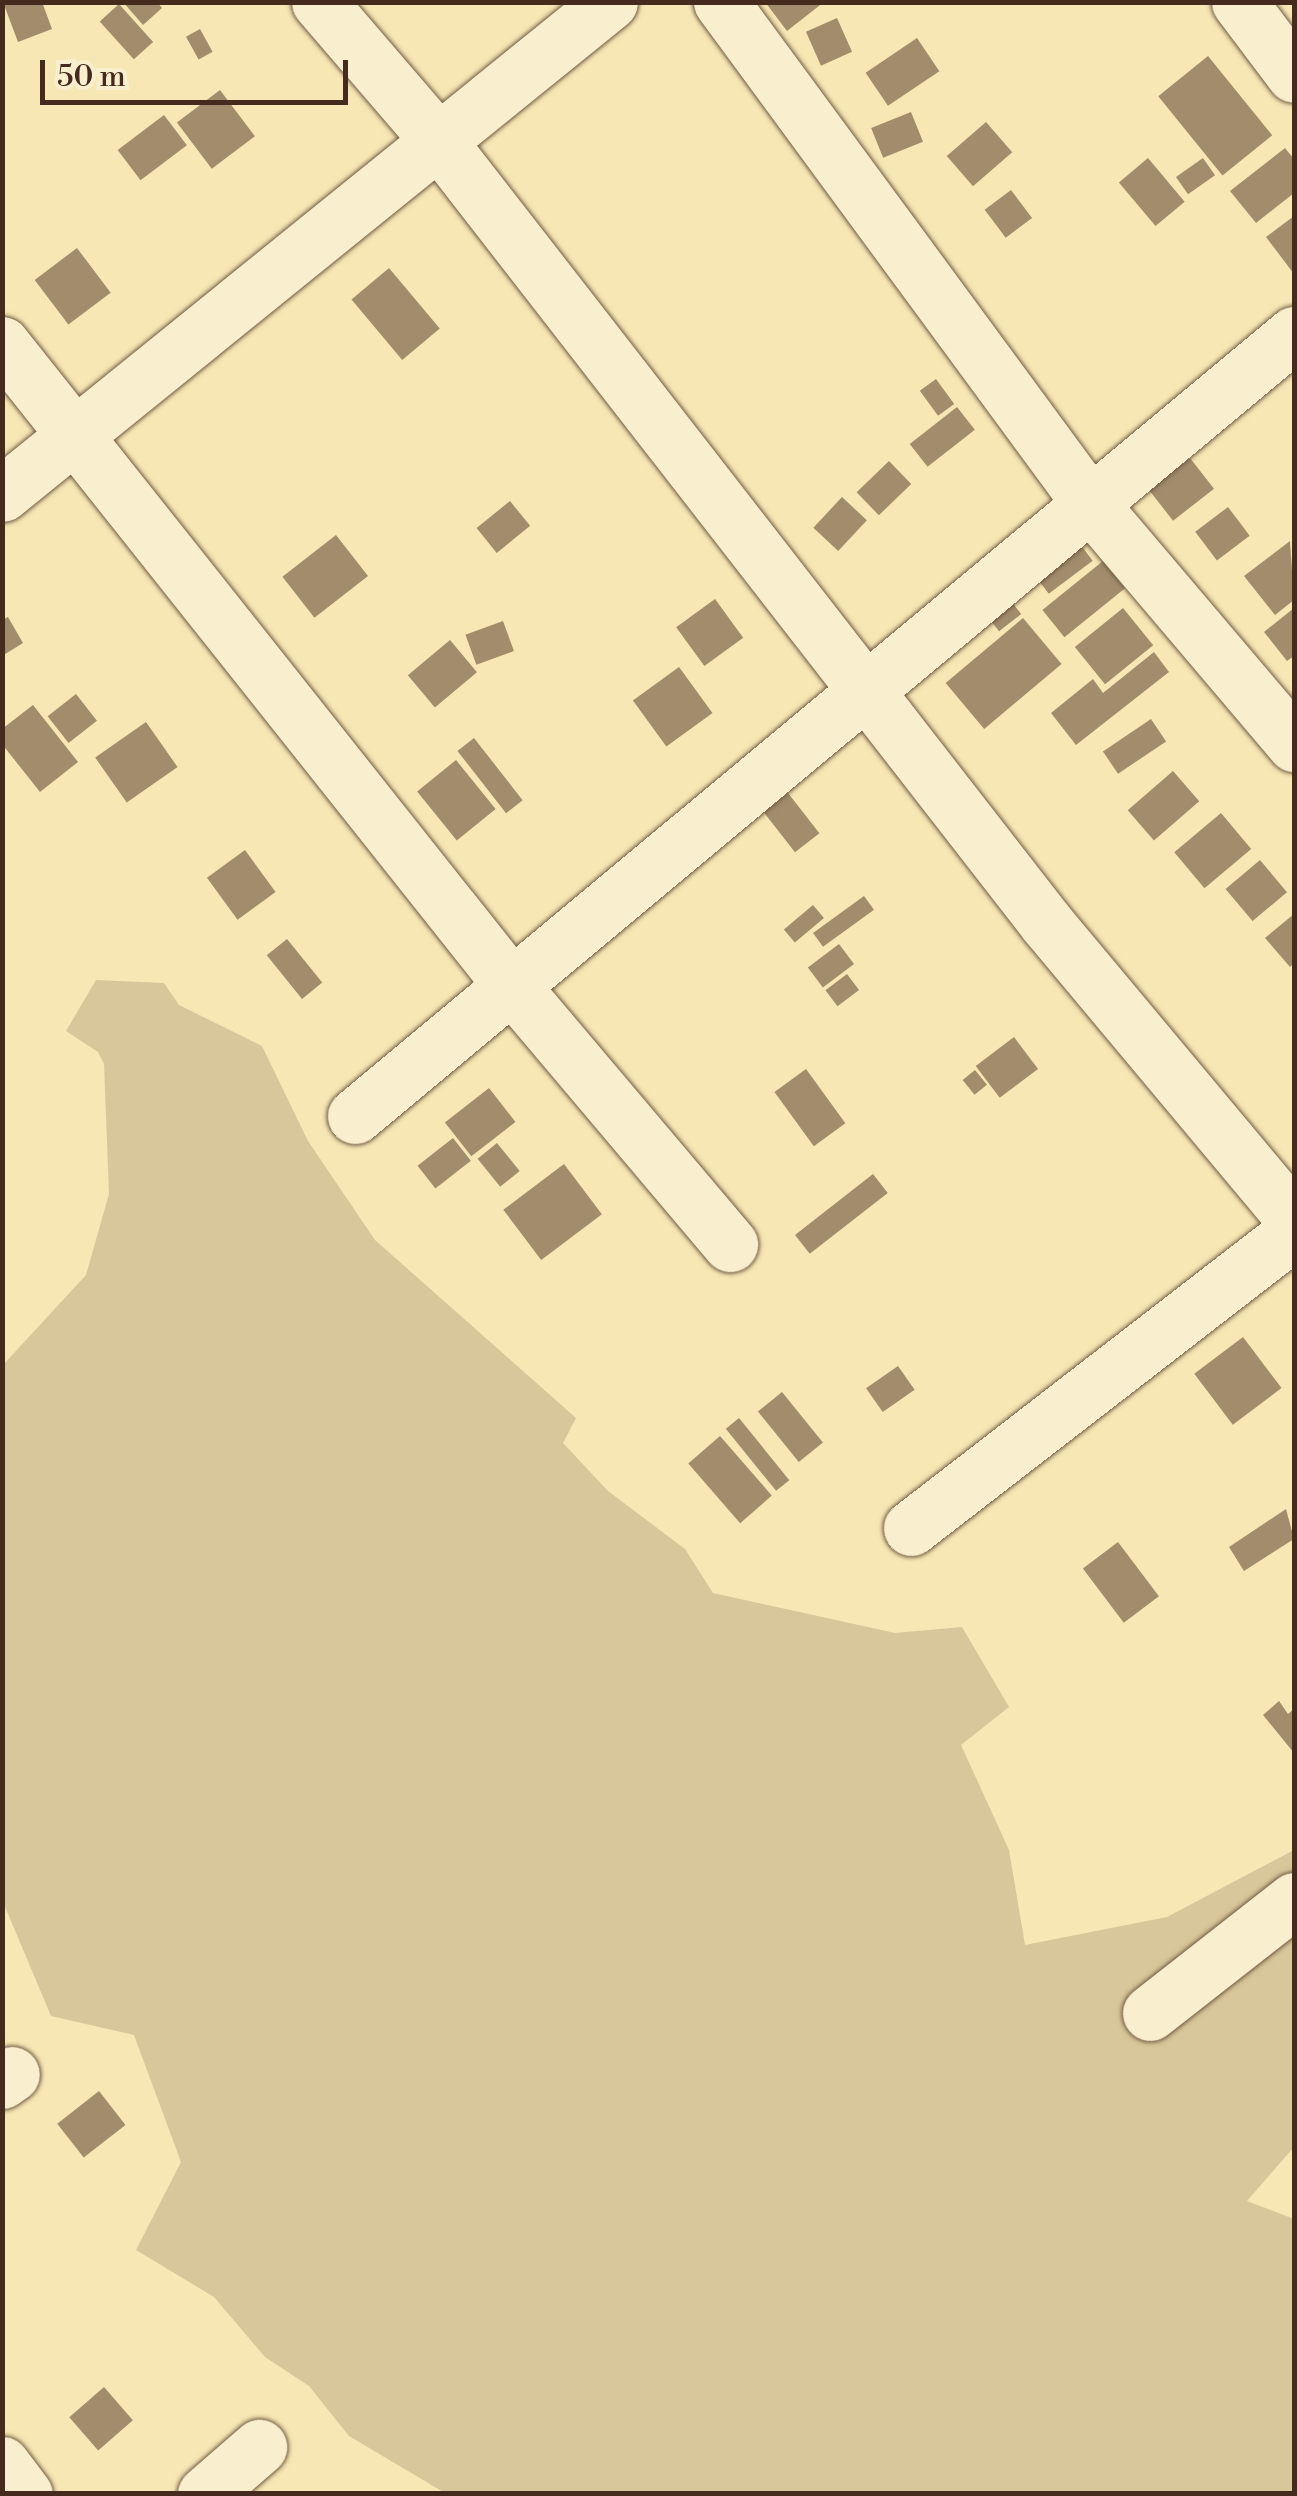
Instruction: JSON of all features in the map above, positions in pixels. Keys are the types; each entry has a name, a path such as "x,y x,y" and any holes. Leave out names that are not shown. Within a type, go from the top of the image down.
{"street":[{"path":"320,2 437,139 863,695 1294,1219"},
{"path":"2,494 610,2"},
{"path":"720,2 1088,501 1294,744"},
{"path":"1239,2 1294,75"},
{"path":"355,1116 863,695 1088,501 1294,334"},
{"path":"2,344 512,986 730,1244"},
{"path":"910,1528 1294,1232"},
{"path":"1150,2013 1294,1900"},
{"path":"205,2494 259,2447"},
{"path":"2,2464 25,2494"}],"shaded area":[{"path":"96,980 164,983 179,1005 262,1046 308,1141 375,1240 576,1418 563,1443 608,1491 685,1549 713,1593 895,1633 962,1627 1009,1707 961,1745 1009,1850 1025,1945 1167,1917 1294,1850 1294,2147 1247,2201 1294,2219 1294,2493 445,2493 349,2436 309,2386 265,2357 214,2297 136,2250 181,2162 134,2035 51,2016 3,1902 3,1365 86,1275 109,1194 104,1064 98,1052 66,1031"}],"building":[{"path":"3,2 42,2 52,29 18,42"},
{"path":"123,2 157,2 162,8 143,25"},
{"path":"765,2 824,2 787,31"},
{"path":"119,4 153,42 134,59 100,21"},
{"path":"837,18 852,52 821,66 806,32"},
{"path":"200,29 213,52 199,59 186,37"},
{"path":"917,38 939,71 888,106 866,73"},
{"path":"1208,56 1272,135 1222,176 1158,96"},
{"path":"220,90 255,136 212,169 177,122"},
{"path":"911,112 923,142 883,158 871,128"},
{"path":"164,115 187,145 141,180 118,150"},
{"path":"986,122 1012,152 973,186 947,156"},
{"path":"1285,148 1294,159 1294,193 1256,223 1230,191"},
{"path":"1148,158 1185,202 1156,226 1119,182"},
{"path":"1203,158 1215,175 1188,194 1176,177"},
{"path":"1011,190 1032,218 1006,238 985,210"},
{"path":"1294,216 1294,274 1266,237"},
{"path":"77,248 111,293 68,325 35,280"},
{"path":"389,268 440,329 402,360 351,299"},
{"path":"936,379 954,404 938,416 920,391"},
{"path":"957,407 975,430 928,467 910,444"},
{"path":"1190,458 1214,489 1173,521 1149,490"},
{"path":"889,461 911,484 879,515 857,492"},
{"path":"842,497 867,520 838,551 813,528"},
{"path":"510,501 530,526 497,553 477,528"},
{"path":"1228,507 1250,536 1217,560 1195,532"},
{"path":"1071,532 1093,561 1049,594 1027,565"},
{"path":"336,535 368,576 314,618 282,577"},
{"path":"1290,541 1294,600 1275,615 1244,576"},
{"path":"1103,561 1125,588 1064,637 1042,610"},
{"path":"1007,596 1021,614 999,631 985,613"},
{"path":"715,599 743,638 704,666 676,627"},
{"path":"1123,608 1153,645 1105,684 1075,647"},
{"path":"1294,608 1294,656 1287,661 1264,632"},
{"path":"8,617 23,643 2,656 2,620"},
{"path":"1023,618 1062,664 984,729 946,683"},
{"path":"503,621 514,651 476,665 465,635"},
{"path":"450,640 477,672 435,708 408,675"},
{"path":"1154,652 1169,672 1076,745 1051,713 1093,679 1103,693"},
{"path":"679,667 713,713 666,747 633,701"},
{"path":"76,694 97,721 69,743 48,716"},
{"path":"33,705 78,762 40,792 2,744 2,729"},
{"path":"1151,719 1166,741 1118,774 1103,751"},
{"path":"146,722 178,767 127,803 95,758"},
{"path":"474,738 523,800 506,813 457,751"},
{"path":"456,760 496,809 457,840 417,791"},
{"path":"1173,771 1199,801 1154,841 1128,810"},
{"path":"788,793 819,833 795,852 764,812"},
{"path":"1221,813 1251,849 1204,888 1174,852"},
{"path":"245,850 276,892 238,920 207,878"},
{"path":"1260,860 1287,892 1253,921 1226,889"},
{"path":"864,896 874,910 823,947 813,933"},
{"path":"813,905 824,918 795,942 784,929"},
{"path":"1294,914 1294,963 1290,967 1265,938"},
{"path":"287,939 322,983 302,999 267,955"},
{"path":"839,944 854,964 823,987 808,967"},
{"path":"847,974 859,990 837,1006 825,990"},
{"path":"1014,1037 1038,1069 1000,1098 976,1066"},
{"path":"806,1069 845,1123 814,1146 774,1092"},
{"path":"975,1070 987,1085 975,1095 963,1080"},
{"path":"489,1088 515,1122 471,1156 445,1122"},
{"path":"453,1138 471,1161 435,1189 418,1166"},
{"path":"497,1143 520,1171 500,1187 478,1159"},
{"path":"564,1164 602,1214 541,1260 503,1210"},
{"path":"873,1174 888,1193 810,1254 795,1235"},
{"path":"1243,1337 1282,1388 1233,1425 1194,1374"},
{"path":"898,1366 915,1390 883,1412 866,1388"},
{"path":"782,1392 823,1443 799,1462 758,1412"},
{"path":"739,1418 789,1480 776,1491 726,1429"},
{"path":"720,1436 772,1496 740,1523 688,1464"},
{"path":"1286,1509 1294,1539 1244,1571 1229,1547"},
{"path":"1118,1542 1159,1596 1124,1623 1083,1568"},
{"path":"1279,1701 1288,1714 1294,1709 1294,1753 1263,1715"},
{"path":"99,2091 125,2125 84,2158 57,2124"},
{"path":"104,2387 133,2420 98,2450 69,2417"}]}
